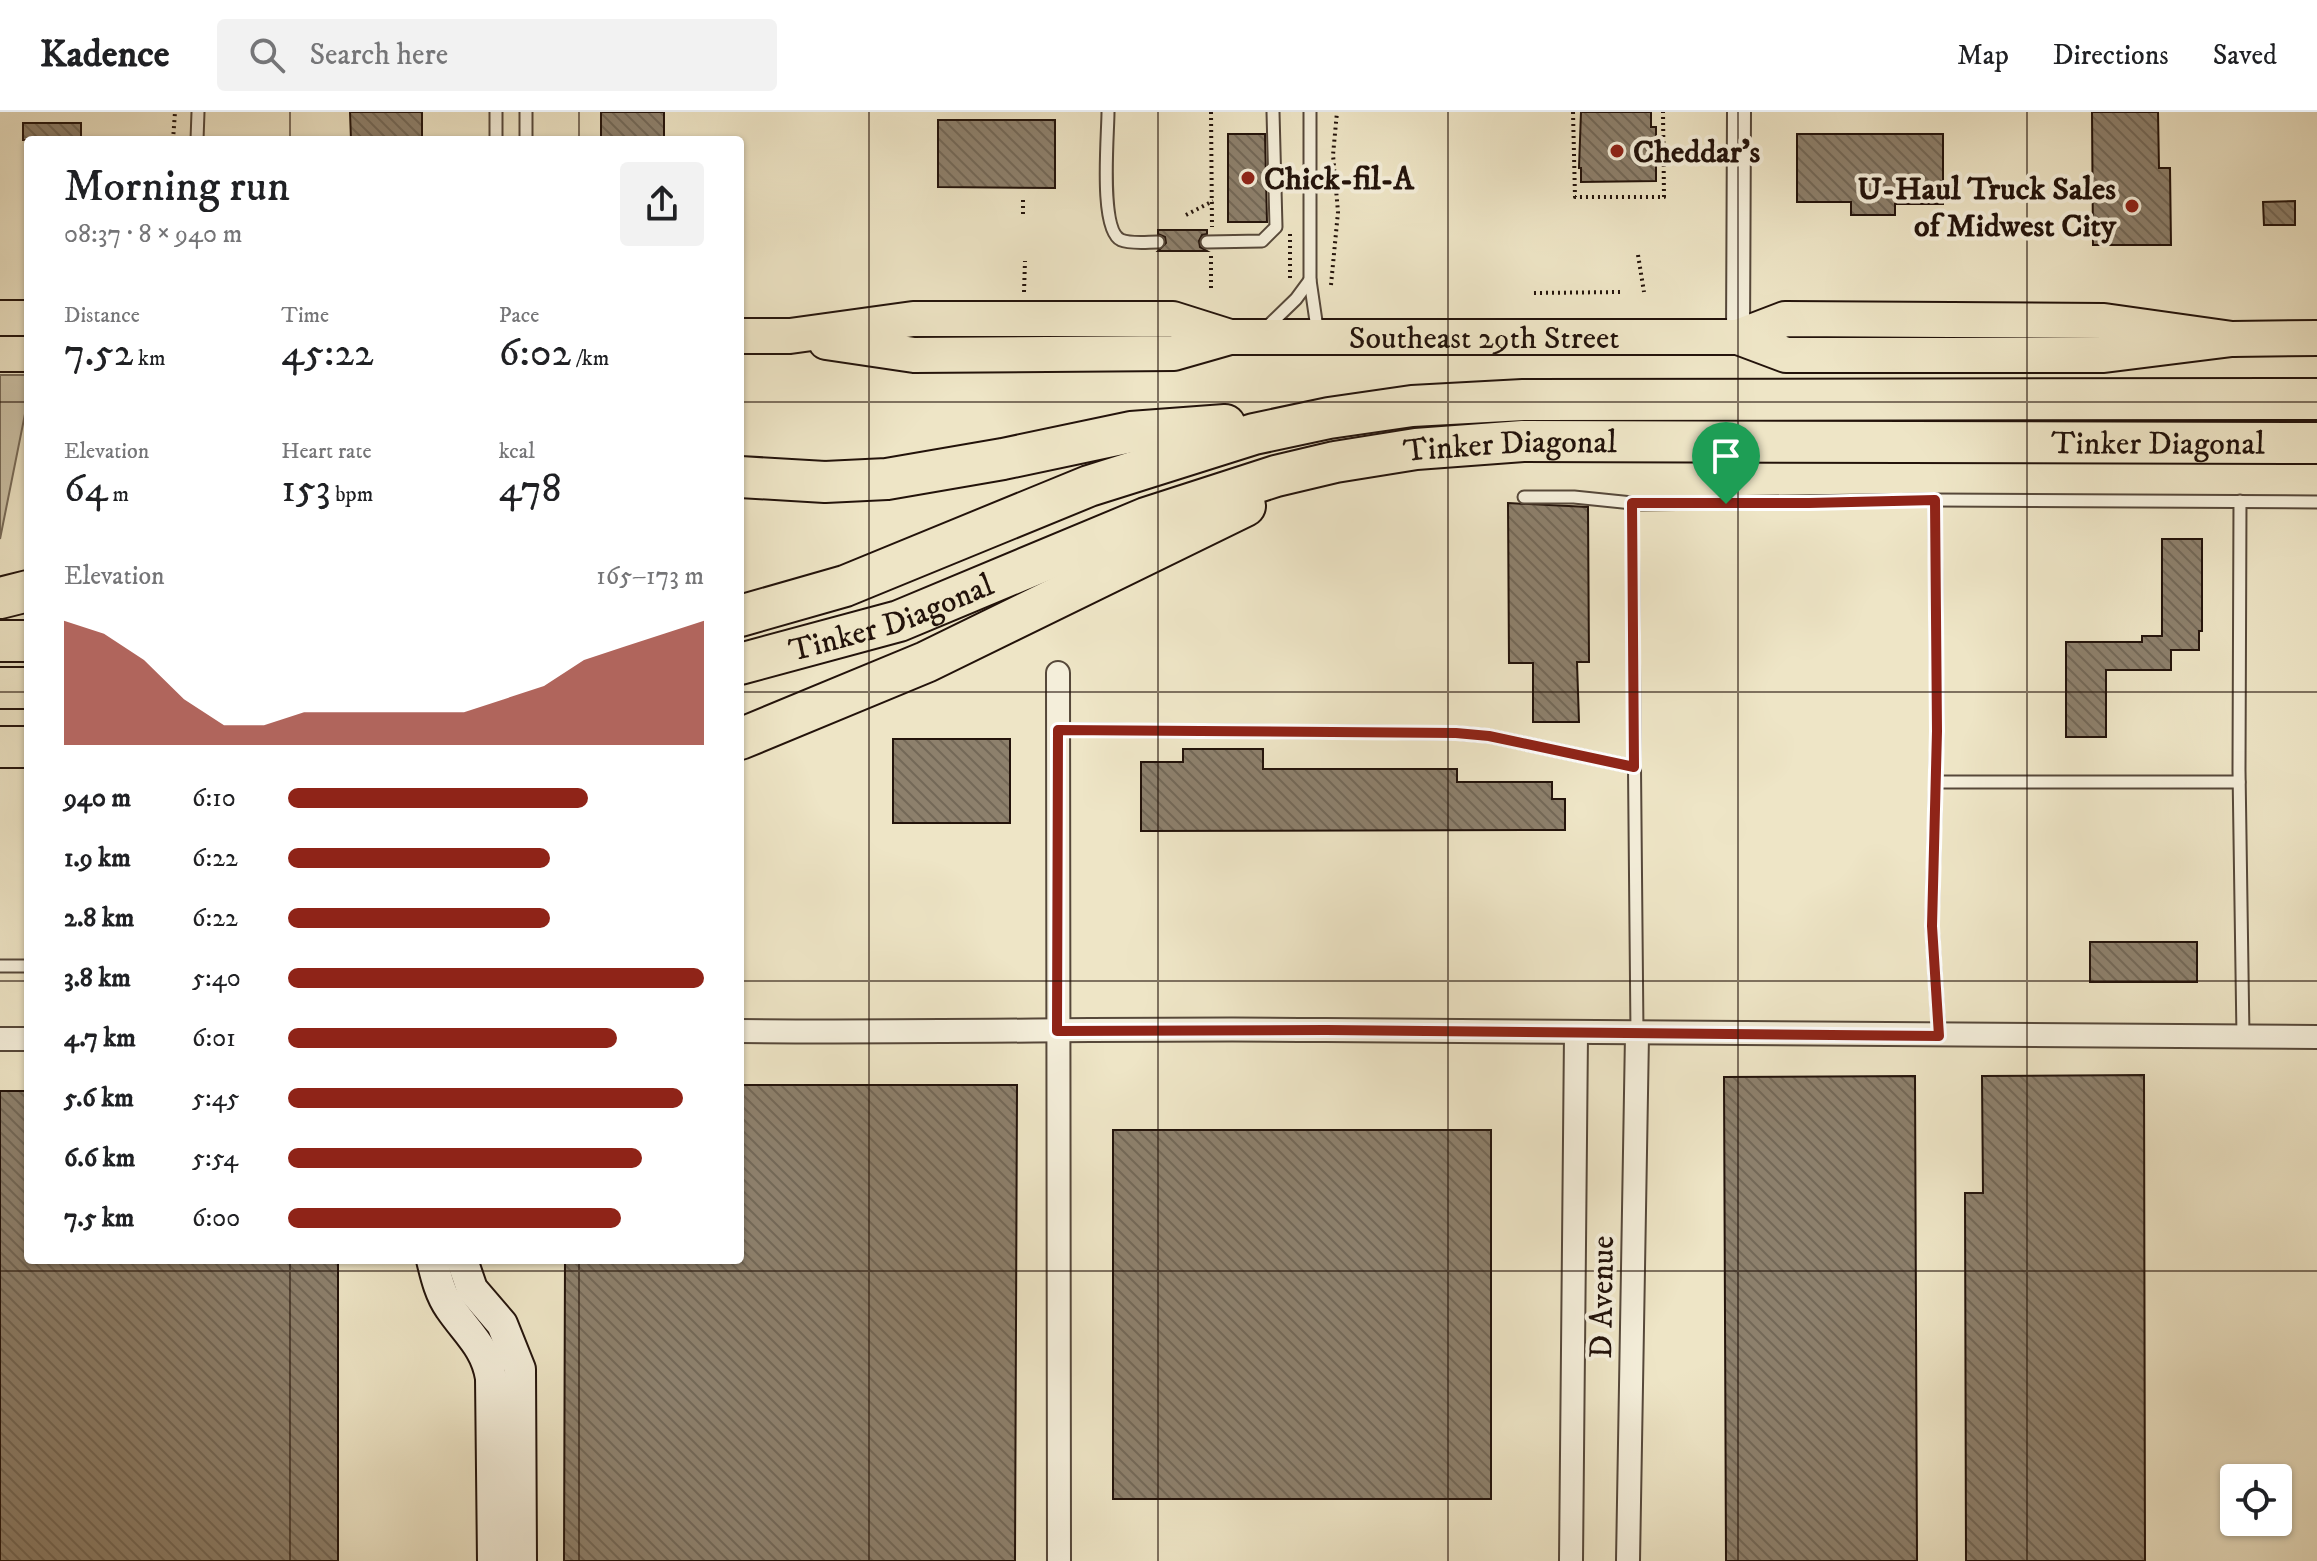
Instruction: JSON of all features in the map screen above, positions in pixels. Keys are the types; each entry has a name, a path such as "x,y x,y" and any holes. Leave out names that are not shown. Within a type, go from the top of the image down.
{"highway":[{"name":"Tinker Diagonal","path":"744,615 845,586 1130,472 1254,434 1329,418 1412,406 1523,400 2317,399"},
{"path":"744,477 825,482 887,479 1131,432 1329,418"},
{"name":"Tinker Diagonal","path":"744,663 899,621 1146,518 1263,480 1335,462 1416,449 1523,441 2317,443"},
{"path":"744,737 926,662 1335,462"},
{"path":"0,598 24,592"},
{"path":"0,641 24,641"},
{"path":"0,688 24,688"},
{"path":"0,747 24,747"}],"main road":[{"path":"0,318 24,318"},
{"name":"Southeast 29th Street","path":"744,336 790,336 914,355 1174,353 1243,337 1318,336 1738,337 1786,355 2104,355 2232,339 2317,338"},
{"path":"0,354 24,354"}],"street":[{"path":"1738,337 1739,112"},
{"path":"1058,673 1059,1561"},
{"path":"744,1031 1326,1030 1637,1035 2317,1037"},
{"path":"1571,1561 1576,1034"},
{"name":"D Avenue","path":"1628,1561 1637,1035"},
{"path":"0,1039 24,1039"},
{"path":"433,1264 450,1308 482,1346 489,1362 493,1561"},
{"path":"463,1264 472,1289 502,1324 520,1369 521,1561"}],"lane":[{"path":"197,136 198,112"},
{"path":"496,112 496,136"},
{"path":"526,112 526,136"},
{"path":"1108,112 1107,217 1112,234 1123,241 1158,242"},
{"path":"1209,242 1262,241 1276,227 1273,112"},
{"path":"1310,112 1310,280 1318,336"},
{"path":"1243,337 1296,299 1310,280"},
{"path":"1524,497 1574,497 1632,503 1794,504 1935,500 2317,502"},
{"path":"1935,500 1936,782 1932,926 1939,1036"},
{"path":"2240,501 2239,782 2243,1037"},
{"path":"1632,503 1637,1035"},
{"path":"1058,730 1456,733 1489,736 1634,767"},
{"path":"1936,782 2239,782"},
{"path":"0,966 24,966"}],"path":[{"path":"173,136 175,112"},
{"path":"1211,112 1211,290"},
{"path":"1331,285 1338,212 1333,166 1337,112"},
{"path":"1573,112 1575,197 1637,199 1664,197 1663,112"},
{"path":"1023,200 1023,217"},
{"path":"1186,215 1213,201"},
{"path":"1638,255 1644,292"},
{"path":"1023,294 1025,261"},
{"path":"1534,293 1622,292"}],"shaded area":[{"path":"0,375 24,375 24,419 0,539"}],"building":[{"path":"350,112 422,112 422,136 351,136"},
{"path":"601,112 664,112 664,136 601,136"},
{"name":"Cheddar's","path":"1581,112 1651,112 1651,127 1656,127 1656,181 1581,182"},
{"name":"U-Haul Truck Sales of Midwest City","path":"2092,112 2158,112 2159,168 2170,168 2171,245 2093,245"},
{"path":"938,120 1055,120 1055,188 938,187"},
{"path":"23,123 81,123 81,136 24,136 23,140"},
{"name":"Chick-fil-A","path":"1228,134 1265,134 1267,222 1228,222"},
{"path":"1797,134 1943,134 1943,204 1895,204 1895,215 1851,215 1851,202 1797,202"},
{"path":"2295,201 2295,225 2264,225 2263,202"},
{"path":"1158,230 1207,230 1199,241 1200,247 1207,251 1158,251 1166,243"},
{"path":"1508,503 1588,507 1589,662 1577,662 1579,722 1533,722 1533,663 1509,663"},
{"path":"2162,539 2202,539 2202,631 2199,631 2199,650 2171,650 2171,670 2106,670 2106,737 2066,737 2066,642 2142,642 2142,636 2162,636"},
{"path":"893,739 1010,739 1010,823 893,823"},
{"path":"1183,749 1263,749 1263,769 1457,769 1457,782 1552,782 1552,799 1565,799 1565,830 1141,831 1141,762 1183,762"},
{"path":"2090,942 2197,942 2197,982 2090,982"},
{"path":"2144,1075 2145,1561 1966,1561 1965,1193 1983,1193 1982,1076"},
{"path":"1915,1076 1917,1561 1726,1561 1724,1077"},
{"path":"744,1085 1017,1085 1015,1561 564,1561 565,1264 744,1264"},
{"path":"0,1091 24,1091 24,1264 338,1264 338,1561 0,1561"},
{"path":"1113,1130 1491,1130 1491,1499 1113,1499"}],"place":[{"name":"Cheddar's","path":"1617,151"},
{"name":"Chick-fil-A","path":"1248,178"},
{"name":"U-Haul Truck Sales of Midwest City","path":"2132,206"}],"route":[{"path":"1935,500 1937,731 1932,926 1939,1036 1326,1030 1057,1031 1058,730 1456,733 1489,736 1634,767 1632,503 1726,504 1935,500"}]}
